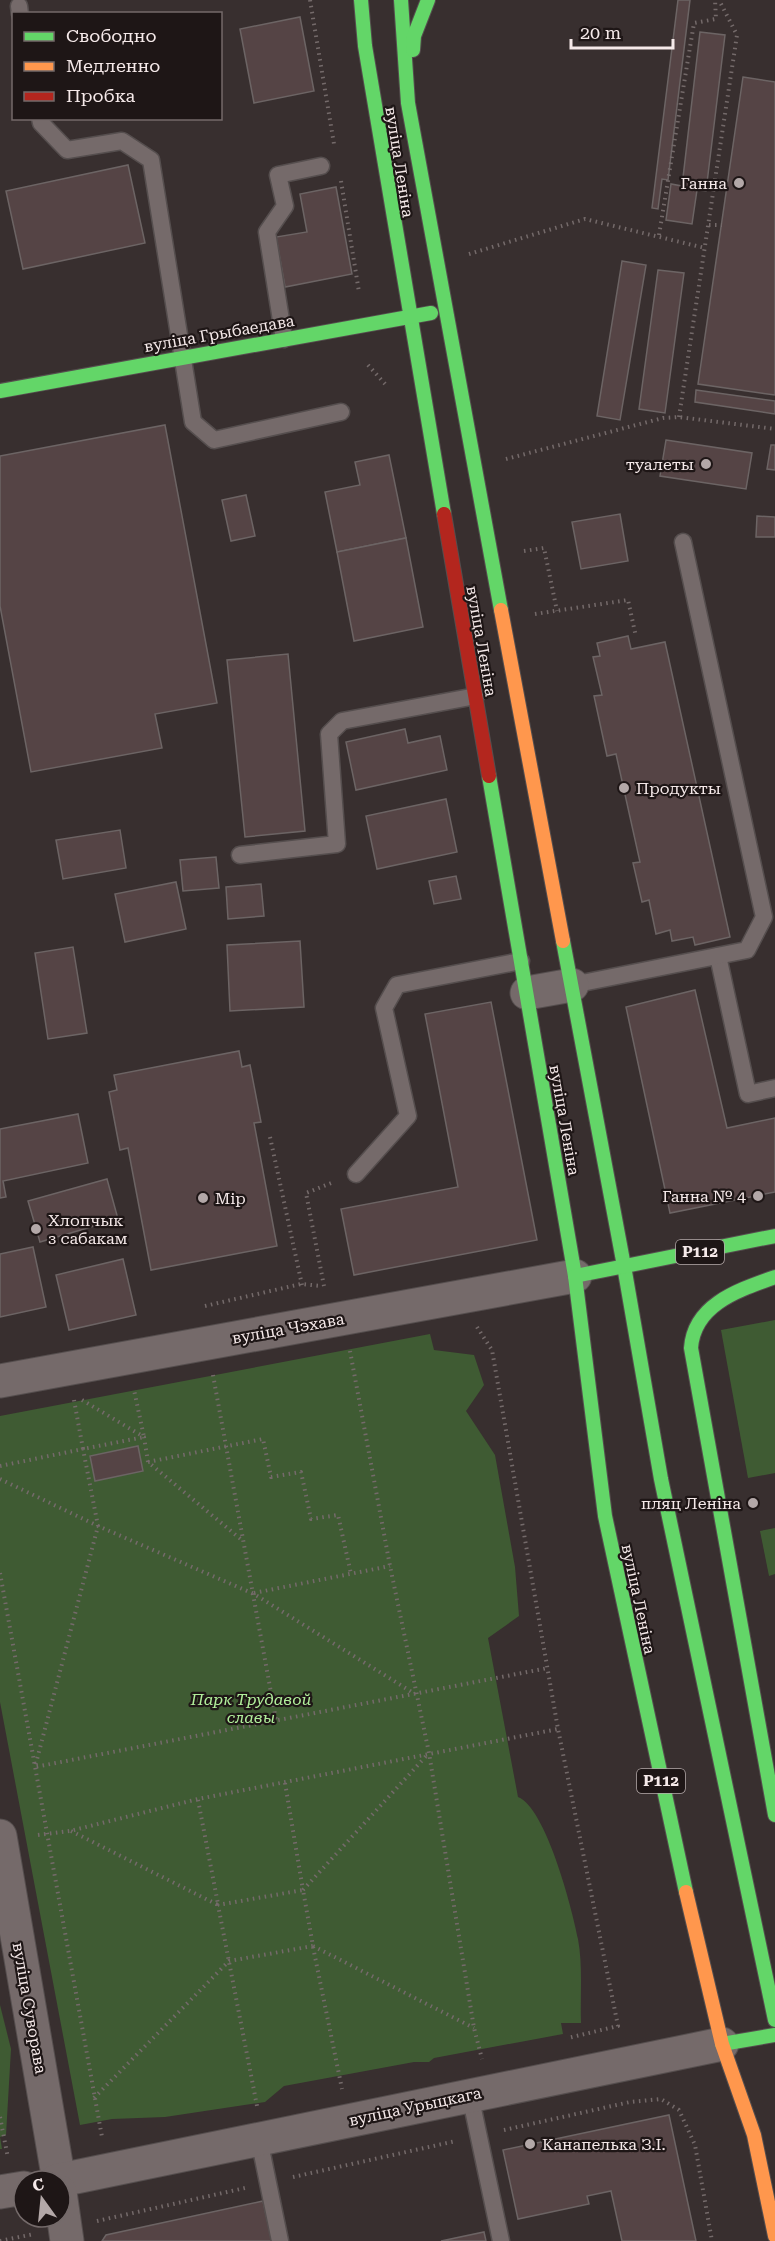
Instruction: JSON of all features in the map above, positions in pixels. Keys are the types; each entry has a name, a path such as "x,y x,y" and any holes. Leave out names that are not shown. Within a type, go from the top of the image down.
{"main road":[{"name":"вуліца Леніна","path":"361,0 365,46 410,316 575,1276 605,1516 659,1774 722,2044 754,2135 775,2236"},
{"name":"вуліца Леніна","path":"401,0 408,103 444,310 572,985 661,1479 775,2020"},
{"path":"408,103 414,36 428,0"},
{"name":"вуліца Грыбаедава","path":"0,391 444,310"},
{"name":"Р112","path":"575,1276 775,1236"},
{"path":"775,1277 723,1296 708,1310 696,1327 691,1344 695,1382 775,1815"},
{"name":"вуліца Урыцкага","path":"722,2044 775,2035"}],"street":[{"path":"527,993 572,985"},
{"name":"вуліца Чэхава","path":"0,1381 575,1276"},
{"name":"вуліца Суворава","path":"0,1836 56,2169"},
{"name":"вуліца Урыцкага","path":"72,2178 722,2044"}],"lane":[{"path":"40,120 67,150 122,141 151,160 193,422 214,441 341,412"},
{"path":"284,339 267,232 285,206 278,175 321,166"},
{"path":"572,985 747,950 764,917 683,542"},
{"path":"240,855 337,844 329,734 342,721 476,696"},
{"path":"718,956 748,1094 775,1088"},
{"path":"356,1174 408,1116 384,1008 397,985 521,961"},
{"path":"470,2095 501,2241"},
{"path":"259,2139 266,2183 280,2241"}],"path":[{"path":"679,417 737,35 717,0"},
{"path":"659,235 694,23 716,20 717,0"},
{"path":"461,257 483,248 585,219 659,235 705,248"},
{"path":"709,225 722,225"},
{"path":"368,365 386,384 388,395"},
{"path":"502,460 663,418 679,417 775,429"},
{"path":"522,551 544,548 557,611"},
{"path":"526,615 628,600 636,638"},
{"path":"270,1137 310,1324"},
{"path":"324,1286 306,1193 356,1174"},
{"path":"471,1318 492,1350 558,1729 618,2026 561,2040"},
{"path":"349,1343 390,1566 429,1753 474,2028 481,2060 493,2057"},
{"path":"212,1369 276,1720"},
{"path":"133,1383 148,1462 243,1542"},
{"path":"35,1767 98,1526 73,1395 144,1437"},
{"path":"0,1466 144,1437"},
{"path":"148,1462 263,1439 271,1478 301,1472 311,1519 338,1515 351,1575"},
{"path":"0,1479 98,1526 254,1594 416,1695"},
{"path":"254,1594 390,1566"},
{"path":"0,1573 102,2139"},
{"path":"35,1767 548,1668"},
{"path":"38,1835 70,1831 198,1799 558,1729"},
{"path":"70,1831 218,1905 303,1890 429,1753"},
{"path":"285,1783 313,1946 342,2089"},
{"path":"198,1799 257,2107"},
{"path":"94,2098 229,1961 313,1946 474,2028"},
{"path":"493,2133 630,2102 662,2099 679,2110 695,2145 712,2241"},
{"path":"0,2116 2,2143 9,2159"},
{"path":"66,2234 266,2183 459,2140"}],"green space":[{"path":"775,1320 775,1473 748,1478 721,1330"},
{"name":"Парк Трудавой славы","path":"430,1334 434,1350 474,1355 484,1385 466,1411 495,1455 515,1567 519,1616 488,1638 518,1797 528,1805 538,1819 548,1839 564,1883 575,1924 580,1960 581,2023 561,2023 563,2034 434,2058 429,2062 414,2062 284,2086 265,2102 165,2117 112,2119 80,2125 0,1702 0,1416"},
{"path":"775,1528 775,1574 769,1576 760,1531"},
{"path":"0,2005 11,2049 6,2135 0,2137"}],"building":[{"path":"678,0 690,0 668,180 662,179 658,209 652,208"},
{"path":"300,17 314,91 254,103 240,29"},
{"path":"700,32 725,35 706,191 697,190 692,224 666,220 671,184 682,186"},
{"path":"743,77 775,82 775,395 698,384"},
{"path":"128,165 145,243 23,269 6,191"},
{"path":"336,187 352,274 285,287 276,237 307,232 300,194"},
{"path":"622,261 646,265 620,420 597,416"},
{"path":"658,270 684,273 665,413 639,409"},
{"path":"696,390 775,401 775,414 695,402"},
{"path":"165,425 217,703 155,714 162,748 31,772 0,606 0,456"},
{"name":"туалеты","path":"666,440 752,453 746,489 660,476"},
{"path":"771,445 775,445 775,470 767,469"},
{"path":"389,455 406,538 337,552 325,492 360,485 355,462"},
{"path":"246,495 255,536 231,541 222,500"},
{"path":"620,514 628,561 581,569 572,522"},
{"path":"757,516 775,517 775,537 756,537"},
{"path":"406,538 423,627 354,641 337,552"},
{"path":"628,636 631,649 665,642 730,937 695,945 693,937 672,941 670,930 656,934 649,900 642,902 633,863 640,862 616,754 607,756 594,696 602,695 593,657 600,656 597,643"},
{"path":"288,654 305,831 245,837 227,660"},
{"path":"405,729 408,743 440,736 447,770 356,790 346,742"},
{"path":"446,799 457,852 377,869 366,816"},
{"path":"120,830 126,868 63,879 56,840"},
{"path":"216,857 219,888 183,891 180,860"},
{"path":"456,876 461,899 434,904 429,881"},
{"path":"176,882 186,929 125,942 115,894"},
{"path":"261,884 264,916 228,919 226,887"},
{"path":"300,941 304,1007 230,1011 227,945"},
{"path":"73,947 87,1033 48,1039 35,953"},
{"path":"695,990 727,1128 775,1118 775,1192 670,1213 626,1007"},
{"path":"491,1002 537,1240 354,1275 341,1209 458,1187 425,1014"},
{"name":"Мір","path":"239,1051 242,1067 250,1065 261,1122 254,1123 277,1246 151,1270 128,1148 120,1150 109,1092 117,1090 114,1075"},
{"path":"78,1114 88,1163 3,1181 6,1197 0,1198 0,1129"},
{"path":"107,1179 118,1219 40,1242 28,1201"},
{"path":"33,1247 46,1307 0,1317 0,1254"},
{"path":"123,1259 136,1315 69,1330 56,1275"},
{"path":"138,1446 143,1471 95,1481 90,1456"},
{"path":"669,2115 696,2241 622,2241 611,2191 587,2196 589,2204 518,2219 503,2150"},
{"path":"263,2201 272,2241 102,2241 106,2235"},
{"path":"484,2232 486,2241 441,2241"}],"traffic: fast":[{"path":"361,0 365,46 444,514"},
{"path":"401,0 408,103 501,610"},
{"path":"413,50 414,36 428,0"},
{"path":"0,391 431,313"},
{"path":"489,776 575,1276"},
{"path":"563,941 624,1266"},
{"path":"686,1892 605,1516 575,1276 775,1236"},
{"path":"624,1266 661,1479 775,2020"},
{"path":"775,1277 747,1287 709,1310 700,1320 691,1348 775,1815"},
{"path":"722,2044 775,2035"}],"traffic: slow":[{"path":"501,610 563,941"},
{"path":"686,1892 722,2044 754,2135 775,2236"}],"traffic: jam":[{"path":"444,514 489,776"}],"place":[{"name":"Ганна","path":"739,183"},
{"name":"туалеты","path":"706,464"},
{"name":"Продукты","path":"624,788"},
{"name":"Ганна № 4","path":"758,1196"},
{"name":"Мір","path":"203,1198"},
{"name":"Хлопчык з сабакам","path":"36,1229"},
{"name":"пляц Леніна","path":"753,1503"},
{"name":"Канапелька З.І.","path":"530,2144"}]}
